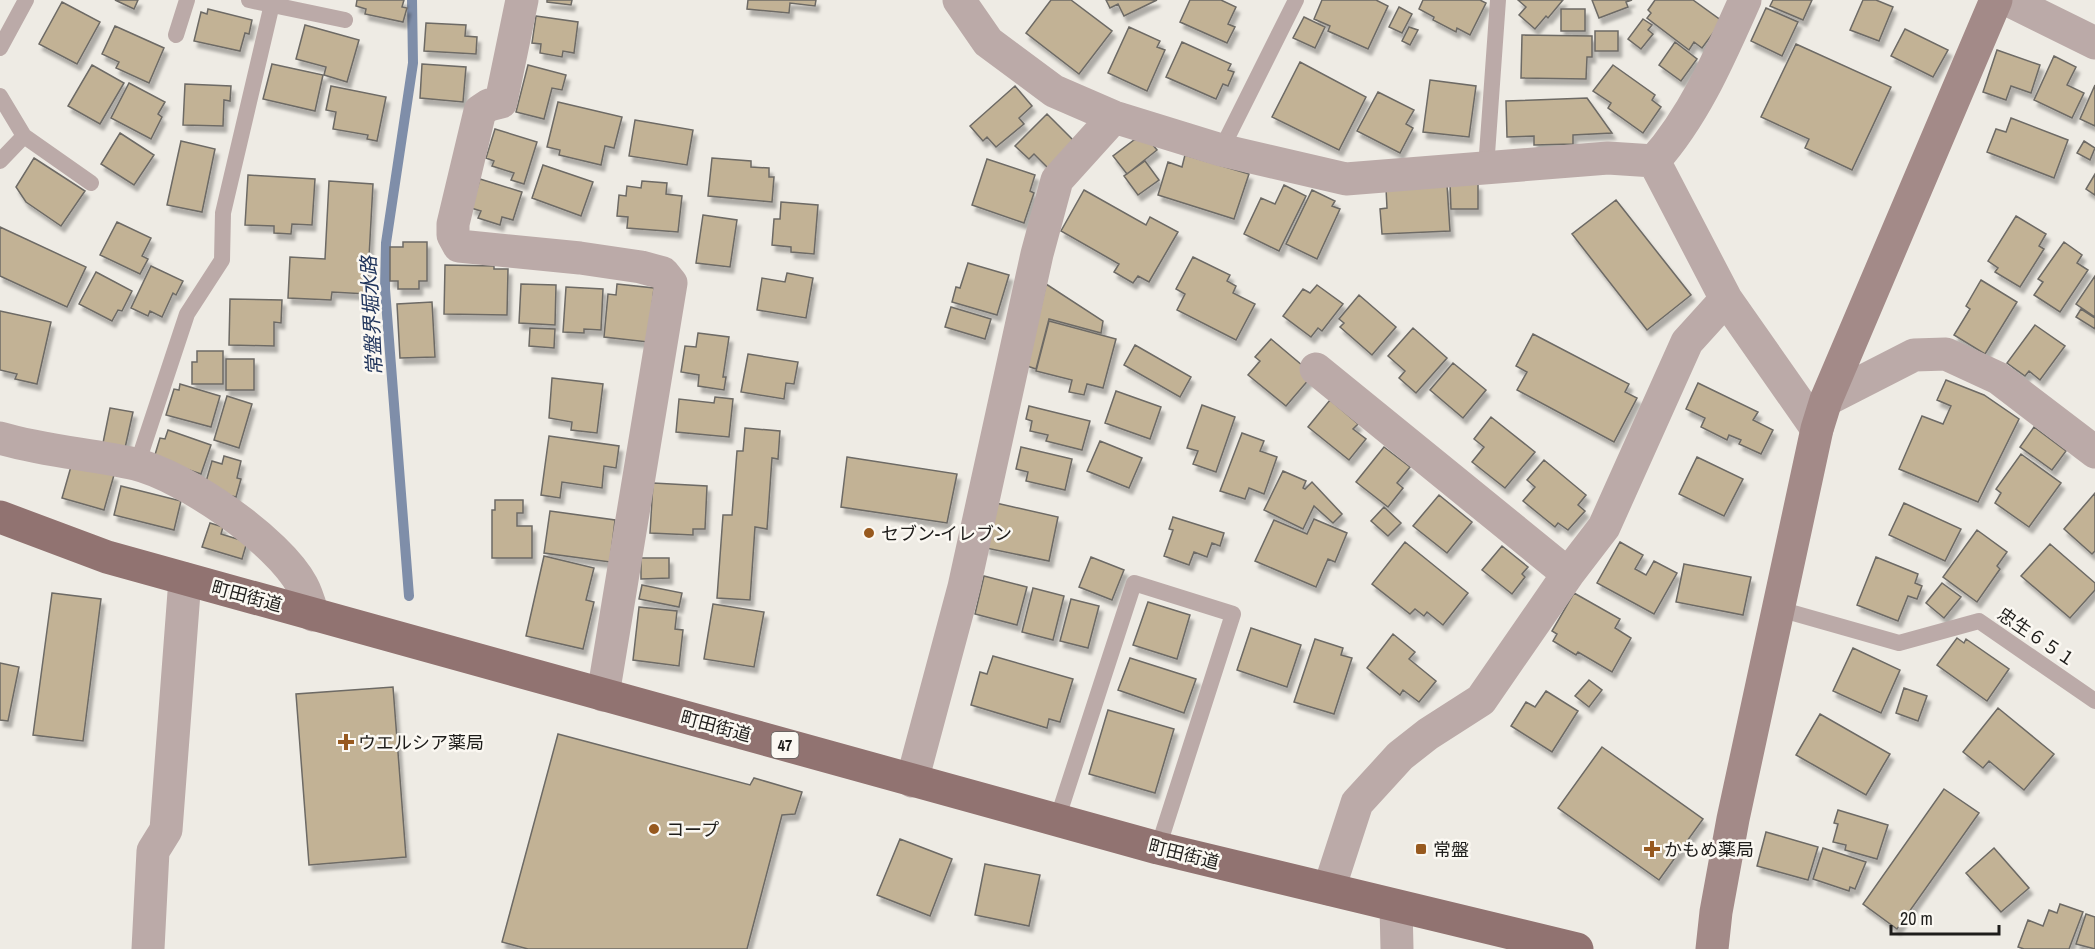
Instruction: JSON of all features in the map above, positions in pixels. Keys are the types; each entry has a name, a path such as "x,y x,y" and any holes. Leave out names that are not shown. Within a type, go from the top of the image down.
{"main road":[{"name":"町田街道","path":"0,517 107,557 912,781 1158,848 1577,949"}],"street":[{"path":"522,0 501,102 489,105 480,111 453,224 453,235 459,246 580,258 641,267 663,273 671,283 603,695"},
{"path":"1654,161 1667,146 1708,82 1745,0"},
{"path":"1712,949 1716,912 1733,819 1821,415 1996,0"},
{"path":"2008,0 2095,43"},
{"path":"969,3 988,42 1054,91 1114,117 1221,150 1346,179 1608,158 1654,161"},
{"path":"912,781 964,586 1037,254 1057,180 1114,117"},
{"path":"1654,161 1726,299 1821,415"},
{"path":"1329,889 1358,803 1400,756 1428,734 1481,700 1568,574 1604,527 1687,342 1726,299"},
{"path":"1821,415 1914,356 1946,354 1998,378 2095,452"},
{"path":"1316,369 1568,574"},
{"path":"0,438 137,465 198,491 258,535 285,562 302,585 313,615"},
{"path":"148,949 153,851 166,830 185,579"},
{"path":"1396,906 1396,949"}],"lane":[{"path":"0,48 26,0"},
{"path":"176,35 187,0"},
{"path":"249,0 345,20"},
{"path":"1221,150 1296,0"},
{"path":"1486,168 1497,0"},
{"path":"137,465 187,314 222,260 223,213 272,4"},
{"path":"0,96 24,136 90,183"},
{"path":"0,161 24,136"},
{"path":"1057,820 1134,583 1233,614 1158,848"},
{"name":"忠生６５１","path":"1779,609 1899,643 1979,621 2095,701"}],"building":[{"path":"115,0 138,0 134,9"},
{"path":"357,0 404,0 402,7 407,8 403,22 365,14 366,9 356,6"},
{"path":"547,0 572,0 571,5 547,2"},
{"path":"748,0 816,0 815,6 790,3 789,13 747,9"},
{"path":"1051,0 1071,0 1112,31 1079,74 1026,33"},
{"path":"1106,0 1157,0 1124,16 1118,4 1110,8"},
{"path":"1190,0 1221,0 1236,7 1228,24 1235,27 1227,43 1180,22"},
{"path":"1322,0 1376,0 1388,6 1368,49 1328,31 1330,26 1314,19"},
{"path":"1423,0 1480,0 1486,3 1470,35 1457,28 1456,32 1433,20 1434,17 1419,9"},
{"path":"1518,0 1563,0 1535,29 1519,15 1526,7"},
{"path":"1592,0 1632,0 1626,2 1628,7 1599,18"},
{"path":"1655,0 1693,0 1722,21 1702,48 1694,42 1689,50 1647,18 1651,13 1648,10"},
{"path":"1773,0 1812,0 1803,20 1770,6"},
{"path":"1863,0 1876,0 1893,7 1879,41 1850,30"},
{"path":"62,2 100,22 77,64 39,44"},
{"path":"1399,7 1412,14 1402,33 1389,27"},
{"path":"1766,8 1798,22 1782,56 1751,41"},
{"path":"208,9 252,20 249,34 245,33 240,51 194,41 201,12 207,14"},
{"path":"1561,9 1585,9 1585,31 1561,31"},
{"path":"536,16 578,22 574,53 563,51 562,57 540,53 541,44 532,43"},
{"path":"1304,17 1325,27 1315,48 1293,38"},
{"path":"1643,19 1652,25 1648,30 1653,34 1641,49 1628,39"},
{"path":"426,23 466,25 465,36 477,37 476,54 424,51"},
{"path":"305,25 359,40 347,82 324,75 326,67 296,59"},
{"path":"115,26 164,48 149,83 116,68 119,62 102,54"},
{"path":"1129,27 1160,41 1157,47 1165,50 1147,91 1108,73"},
{"path":"1409,27 1418,30 1410,45 1402,41"},
{"path":"1905,29 1948,50 1933,77 1891,56"},
{"path":"1595,31 1618,31 1618,51 1595,51"},
{"path":"1522,35 1592,36 1592,57 1587,57 1586,79 1521,78"},
{"path":"1182,42 1231,64 1228,70 1234,72 1228,86 1223,84 1216,99 1166,77"},
{"path":"1675,42 1697,59 1681,81 1659,65"},
{"path":"1796,44 1891,87 1852,170 1805,148 1809,139 1761,117"},
{"path":"1997,50 2040,65 2031,93 2011,86 2006,100 1983,92"},
{"path":"2054,56 2076,67 2067,85 2084,93 2072,118 2034,100"},
{"path":"1300,62 1366,97 1339,150 1272,117"},
{"path":"272,64 323,75 315,111 263,99"},
{"path":"422,64 466,67 463,102 420,98"},
{"path":"92,65 124,83 100,124 68,106"},
{"path":"528,65 566,75 562,90 552,88 544,119 516,112"},
{"path":"1613,65 1655,95 1652,100 1661,107 1643,133 1608,108 1611,103 1593,91"},
{"path":"1430,80 1476,86 1469,137 1423,132"},
{"path":"129,83 165,102 158,114 162,117 151,139 111,118"},
{"path":"185,84 231,86 230,101 224,100 223,126 183,125"},
{"path":"2095,85 2095,126 2080,119"},
{"path":"331,86 386,97 377,141 367,139 368,135 333,129 336,112 326,110"},
{"path":"1015,86 1032,106 1019,118 1024,124 996,147 987,137 983,141 970,126"},
{"path":"1378,92 1414,110 1406,124 1413,128 1400,153 1357,131"},
{"path":"1587,98 1612,133 1573,135 1573,144 1534,145 1534,136 1507,137 1506,101"},
{"path":"558,102 622,117 614,148 605,146 601,165 559,155 560,150 547,147"},
{"path":"1047,114 1075,142 1048,168 1034,154 1029,159 1015,146"},
{"path":"2011,118 2068,140 2054,178 1987,152 1996,129 2006,132"},
{"path":"635,120 693,130 687,165 629,156"},
{"path":"495,129 537,142 524,184 511,180 514,173 492,166 494,161 486,158"},
{"path":"120,133 154,155 134,185 101,164"},
{"path":"1148,139 1157,150 1127,174 1113,156 1134,140"},
{"path":"181,141 215,149 202,212 167,205"},
{"path":"2084,141 2095,148 2090,160 2077,153"},
{"path":"1185,155 1249,174 1234,219 1158,195 1168,162 1182,167"},
{"path":"34,158 85,191 61,226 26,202 16,187"},
{"path":"712,158 751,161 751,167 769,168 769,177 774,177 772,202 708,196"},
{"path":"987,159 1035,175 1030,191 1034,193 1024,223 972,205"},
{"path":"1145,161 1159,180 1138,195 1124,176"},
{"path":"543,165 593,182 581,216 532,198"},
{"path":"2095,174 2095,195 2086,189"},
{"path":"248,175 315,179 312,225 292,224 291,234 274,233 274,226 245,225"},
{"path":"480,179 522,192 513,220 502,217 500,225 478,218 481,211 471,208"},
{"path":"329,181 373,184 367,294 332,292 331,300 288,298 290,257 325,259"},
{"path":"642,181 667,183 666,194 682,196 678,232 627,228 628,217 617,216 619,195 626,196 627,186 641,188"},
{"path":"1450,184 1478,184 1478,209 1451,209"},
{"path":"1284,185 1306,196 1279,251 1244,234 1261,198 1275,204"},
{"path":"1447,185 1450,231 1382,234 1380,209 1387,208 1386,188"},
{"path":"1084,190 1146,225 1150,217 1178,232 1149,282 1138,276 1133,283 1114,272 1119,264 1061,231"},
{"path":"1312,190 1335,201 1332,206 1340,209 1317,259 1286,244"},
{"path":"1616,200 1691,295 1647,330 1572,234"},
{"path":"781,202 818,205 814,254 791,252 791,247 772,245 774,219 780,219"},
{"path":"703,215 737,220 730,267 696,263"},
{"path":"2016,216 2046,234 2039,246 2044,249 2020,287 1995,272 1998,268 1988,261"},
{"path":"117,222 151,238 142,256 148,259 140,274 100,255"},
{"path":"0,227 86,267 67,307 0,276"},
{"path":"403,242 427,242 427,281 419,281 419,289 398,289 398,281 390,281 390,247 403,247"},
{"path":"2064,242 2082,255 2077,263 2088,270 2060,312 2034,295 2043,282 2038,279"},
{"path":"1193,257 1230,275 1227,281 1236,286 1233,293 1255,304 1236,340 1177,310 1185,294 1176,289"},
{"path":"968,263 1009,275 997,315 952,302 956,287 960,288"},
{"path":"445,265 494,266 494,269 508,269 507,315 444,314"},
{"path":"151,266 183,281 176,295 173,293 162,317 150,311 148,316 131,308"},
{"path":"96,272 132,291 122,311 118,310 112,321 79,304"},
{"path":"787,273 813,278 806,318 757,310 762,278 785,282"},
{"path":"2095,276 2095,317 2076,304"},
{"path":"1981,280 2017,302 1985,354 1954,335 1970,309 1966,306"},
{"path":"521,284 556,285 555,325 519,323"},
{"path":"617,284 654,288 648,342 604,337 608,294 616,295"},
{"path":"1046,284 1103,321 1101,333 1049,319 1036,369 1027,366"},
{"path":"1317,285 1343,304 1322,331 1318,328 1311,337 1283,316 1303,289 1310,293"},
{"path":"566,287 603,289 601,330 584,329 584,333 563,332"},
{"path":"1359,295 1396,327 1372,355 1340,327 1344,323 1339,319"},
{"path":"230,299 282,300 281,323 274,322 274,346 229,345"},
{"path":"432,302 435,357 400,358 397,304"},
{"path":"951,307 991,319 985,339 945,327"},
{"path":"2081,309 2095,318 2095,329 2076,317"},
{"path":"0,311 51,322 37,384 15,379 17,374 0,370"},
{"path":"1049,321 1116,339 1103,388 1087,384 1084,395 1069,392 1072,380 1036,371"},
{"path":"2035,325 2065,346 2040,380 2029,371 2025,376 2007,363"},
{"path":"530,328 555,329 554,348 529,346"},
{"path":"1413,328 1447,358 1416,393 1399,378 1405,371 1388,356"},
{"path":"698,333 729,337 723,377 726,377 724,390 698,386 699,375 681,372 685,346 696,347"},
{"path":"1533,334 1629,384 1625,392 1637,398 1614,442 1517,390 1527,372 1516,366"},
{"path":"1271,339 1303,366 1311,377 1286,406 1248,375 1260,361 1255,357"},
{"path":"1135,345 1191,377 1180,397 1124,365"},
{"path":"197,351 223,351 223,384 192,384 192,362 197,362"},
{"path":"748,354 798,362 794,384 786,383 784,399 741,392"},
{"path":"226,359 254,359 254,390 226,390"},
{"path":"1453,363 1486,390 1463,418 1430,390"},
{"path":"552,378 603,384 597,433 571,430 572,422 549,418"},
{"path":"1946,380 1984,395 2019,419 1978,502 1899,469 1922,416 1943,424 1951,406 1937,400"},
{"path":"1698,383 1758,412 1753,420 1773,430 1761,454 1739,444 1741,440 1729,435 1727,440 1701,427 1705,418 1686,409"},
{"path":"180,384 220,396 211,427 166,415 174,389 179,390"},
{"path":"1116,391 1161,407 1150,439 1105,423"},
{"path":"227,396 252,404 239,448 214,440"},
{"path":"715,397 733,399 729,437 676,432 679,399 714,403"},
{"path":"1330,400 1358,424 1353,429 1366,439 1349,460 1308,427"},
{"path":"1202,405 1235,417 1216,472 1193,464 1198,451 1187,448"},
{"path":"1029,406 1090,421 1082,450 1046,441 1048,435 1030,431 1032,421 1026,419"},
{"path":"110,408 133,412 125,448 103,443"},
{"path":"1491,417 1535,452 1505,488 1472,462 1484,447 1474,439"},
{"path":"2034,427 2066,451 2052,470 2020,447"},
{"path":"745,428 780,431 778,459 772,458 767,529 755,527 750,600 717,598 723,515 732,515 737,451 743,451"},
{"path":"168,430 211,445 201,474 154,458 160,438 165,439"},
{"path":"1242,433 1264,441 1260,451 1277,457 1264,494 1249,488 1245,499 1220,491"},
{"path":"549,436 619,446 616,468 604,466 602,488 562,482 560,498 541,495"},
{"path":"1100,441 1142,458 1129,488 1087,471"},
{"path":"1021,447 1072,459 1065,490 1026,481 1028,472 1016,469"},
{"path":"1384,447 1410,467 1397,483 1403,488 1388,507 1356,482"},
{"path":"2021,454 2061,483 2029,527 1995,503 2001,493 1996,489"},
{"path":"224,456 241,461 237,478 241,479 236,497 211,491 205,485 212,461 222,464"},
{"path":"847,457 957,474 947,523 841,507"},
{"path":"1697,457 1743,479 1724,516 1679,494"},
{"path":"1544,460 1586,495 1578,505 1585,511 1568,530 1558,523 1555,527 1523,501 1535,487 1527,480"},
{"path":"72,463 114,475 104,510 62,498"},
{"path":"1283,471 1306,481 1303,488 1305,489 1312,482 1342,514 1333,523 1314,506 1303,529 1264,510"},
{"path":"653,483 707,486 705,529 693,529 693,535 650,533"},
{"path":"121,486 181,501 174,530 114,515"},
{"path":"2095,493 2095,551 2092,554 2064,529"},
{"path":"1439,495 1472,522 1447,553 1413,526"},
{"path":"495,500 523,500 523,513 517,513 517,526 532,526 532,558 492,558 492,510 495,510"},
{"path":"996,503 1058,517 1049,561 986,548"},
{"path":"1904,503 1961,529 1945,561 1889,535"},
{"path":"1384,507 1401,523 1388,536 1371,521"},
{"path":"550,511 615,520 610,562 544,553"},
{"path":"1173,517 1224,533 1220,546 1212,543 1207,557 1194,552 1189,565 1164,556 1173,530 1169,529"},
{"path":"1314,519 1347,533 1335,562 1328,559 1316,587 1255,561 1274,520 1307,534"},
{"path":"210,523 223,527 221,534 247,542 242,559 202,547"},
{"path":"1977,530 2007,552 1997,566 2000,569 1977,602 1943,577"},
{"path":"1405,542 1468,593 1443,625 1427,612 1424,616 1415,609 1410,614 1372,584"},
{"path":"1620,542 1643,555 1635,569 1646,575 1654,561 1677,573 1654,614 1597,583"},
{"path":"2050,544 2095,583 2095,590 2070,618 2021,576"},
{"path":"1502,546 1528,567 1522,574 1525,577 1512,594 1482,570"},
{"path":"544,556 594,568 586,600 594,602 583,649 526,636"},
{"path":"1091,557 1124,570 1112,600 1079,587"},
{"path":"1876,557 1918,574 1915,583 1922,586 1917,599 1908,596 1898,621 1857,605"},
{"path":"641,558 669,558 669,578 641,579"},
{"path":"1684,564 1751,577 1743,615 1676,602"},
{"path":"984,576 1027,587 1017,625 975,614"},
{"path":"1942,583 1961,597 1944,618 1926,603"},
{"path":"642,585 682,593 679,607 639,599"},
{"path":"1033,588 1064,596 1053,640 1022,632"},
{"path":"52,593 101,599 83,741 33,735"},
{"path":"1574,593 1620,619 1615,628 1631,638 1612,672 1578,652 1576,655 1553,641 1557,634 1552,631"},
{"path":"1071,599 1099,606 1088,648 1060,641"},
{"path":"1148,602 1190,615 1177,659 1133,645"},
{"path":"713,604 764,612 754,667 704,659"},
{"path":"639,607 677,611 675,629 683,630 679,666 633,660"},
{"path":"1251,628 1301,645 1287,687 1237,670"},
{"path":"1393,634 1415,652 1409,659 1436,681 1419,702 1403,690 1400,695 1367,668"},
{"path":"1957,638 1964,643 1966,639 2009,669 1987,701 1937,665"},
{"path":"1315,639 1343,648 1341,655 1352,658 1334,714 1294,702"},
{"path":"1853,648 1900,670 1881,713 1833,691"},
{"path":"993,656 1073,679 1060,722 1049,719 1047,728 971,705 980,672 987,674"},
{"path":"1130,658 1196,679 1184,713 1118,690"},
{"path":"0,663 19,667 8,721 0,720"},
{"path":"1589,680 1602,690 1589,707 1575,696"},
{"path":"393,687 406,857 309,865 296,694"},
{"path":"1904,688 1927,696 1918,721 1896,713"},
{"path":"1546,691 1578,711 1552,752 1511,726 1526,702 1535,707"},
{"path":"1998,708 2054,754 2024,790 1989,761 1983,768 1963,752"},
{"path":"1108,710 1174,729 1155,793 1089,774"},
{"path":"1820,714 1890,754 1866,795 1796,755"},
{"path":"558,734 750,785 754,778 802,792 795,814 782,815 747,949 528,949 502,942"},
{"path":"1602,747 1703,819 1659,880 1558,808"},
{"path":"1944,789 1979,813 1897,929 1863,904"},
{"path":"1838,810 1888,825 1877,859 1845,850 1846,845 1833,842 1838,824 1834,823"},
{"path":"1766,832 1818,847 1808,880 1757,866"},
{"path":"900,839 952,859 930,916 877,895"},
{"path":"1823,848 1866,862 1855,889 1850,887 1849,891 1813,879"},
{"path":"1994,848 2029,888 2001,912 1966,873"},
{"path":"985,864 1040,875 1029,926 975,915"},
{"path":"2060,904 2083,912 2069,949 2018,947 2028,920 2043,926 2049,910 2057,913"},
{"path":"2086,914 2095,917 2095,949 2076,944"}],"waterway":[{"name":"常盤界堀水路","path":"409,596 385,289 386,243 413,63 412,0"}],"place":[{"name":"セブン-イレブン","path":"869,533"},
{"name":"ウエルシア薬局","path":"346,742"},
{"name":"コープ","path":"654,829"},
{"name":"常盤","path":"1421,849"},
{"name":"かもめ薬局","path":"1652,849"}]}
